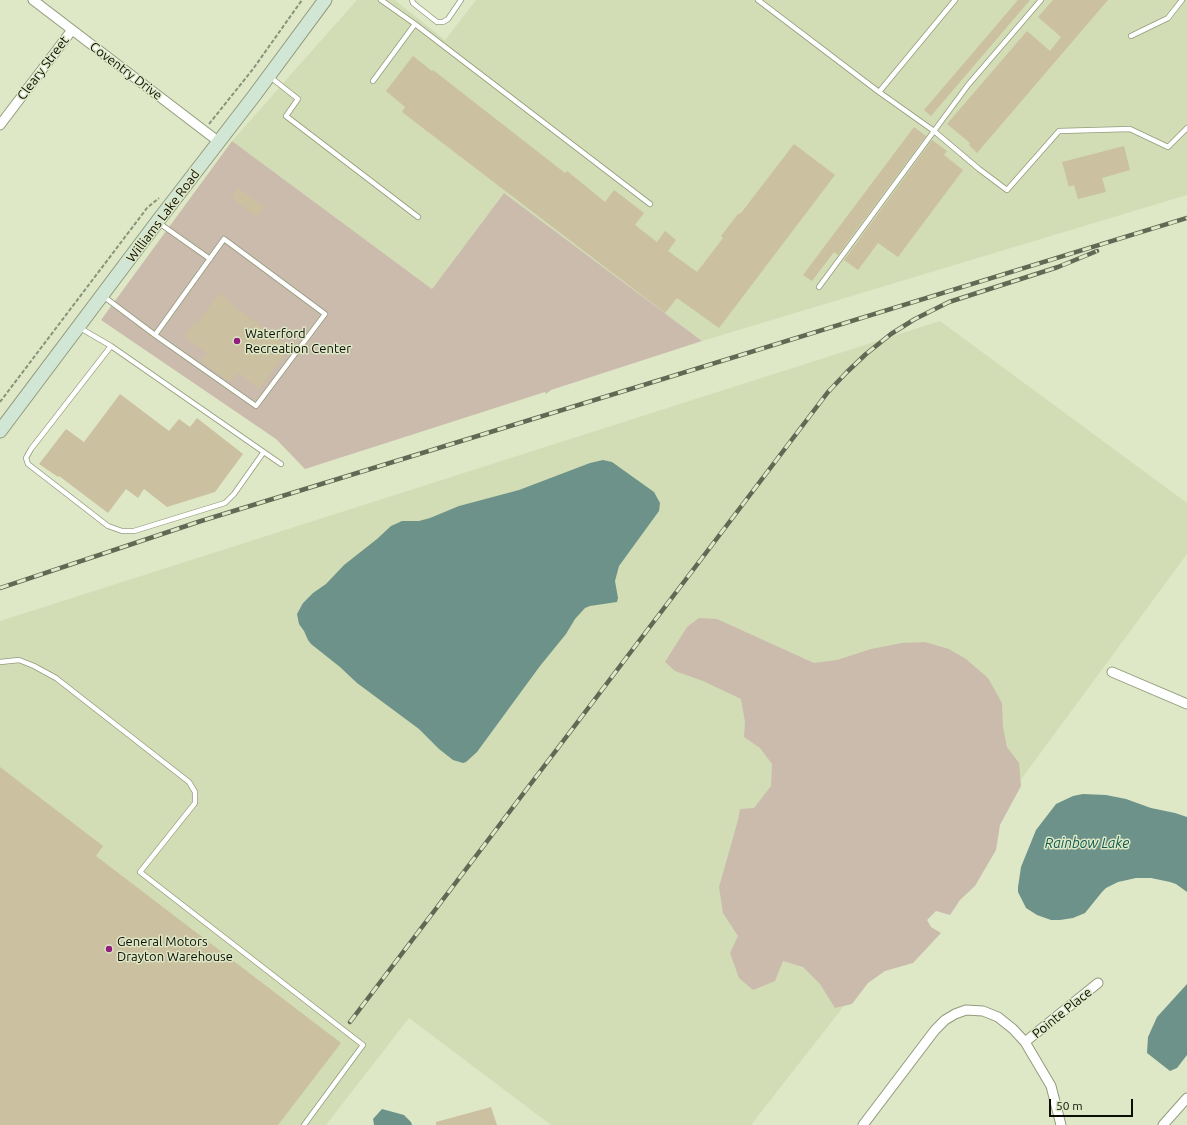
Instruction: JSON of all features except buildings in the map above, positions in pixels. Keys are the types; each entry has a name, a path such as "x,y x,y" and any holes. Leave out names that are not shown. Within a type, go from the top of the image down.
{"main road":[{"name":"Williams Lake Road","path":"0,431 269,76 320,2"}],"street":[{"name":"Coventry Drive","path":"33,0 219,142"},
{"name":"Cleary Street","path":"0,125 72,30"},
{"path":"1112,672 1187,704"},
{"name":"Pointe Place","path":"1025,1042 1098,983"},
{"path":"863,1125 935,1030 945,1020 966,1010 983,1011 998,1017 1013,1029 1025,1042 1051,1086 1061,1125"},
{"path":"1163,1125 1187,1098"}],"lane":[{"path":"382,0 650,204"},
{"path":"412,0 413,3 437,22 443,22 448,19 461,0"},
{"path":"758,0 878,92 934,131 979,169 1007,190 1059,131 1130,129 1168,147 1187,128"},
{"path":"878,92 955,0"},
{"path":"819,287 968,85 1041,0"},
{"path":"1131,36 1168,18 1182,0"},
{"path":"373,81 415,24"},
{"path":"269,76 298,99 286,116 418,218"},
{"path":"157,222 210,259"},
{"path":"102,296 155,334 256,406 325,314 224,239 155,334"},
{"path":"78,328 111,346 263,453 281,464"},
{"path":"111,346 31,449 26,458 28,464 108,526 122,531 134,531 225,503 234,494 263,453"},
{"path":"0,662 19,660 56,678 189,782 195,792 195,803 140,872 364,1045 304,1125"}],"path":[{"path":"204,130 253,69 302,0"},
{"path":"0,402 147,208 161,196"}],"shaded area":[{"path":"357,0 395,0 445,40 476,0 1187,0 1187,195 702,341 504,193 432,289 232,141"},
{"name":"Waterford Recreation Center","path":"232,141 432,289 504,193 702,341 551,390 546,394 545,392 305,469 276,439 101,320"},
{"path":"940,321 1187,503 1187,554 1025,774 751,1125 551,1125 409,1018 326,1125 0,1125 0,621"},
{"path":"699,618 717,619 814,663 837,660 871,649 902,643 925,642 949,649 966,659 988,678 1002,703 1003,727 1007,747 1019,763 1021,786 1000,825 996,850 975,886 960,900 950,915 936,911 927,920 931,927 941,933 913,963 885,971 868,983 852,1004 835,1008 820,984 803,967 783,961 775,981 753,990 739,978 730,953 738,936 723,913 719,887 740,809 754,808 771,786 772,764 760,748 744,737 745,722 741,699 703,681 675,671 665,662 687,627"}],"water":[{"path":"603,460 612,462 654,492 660,503 659,511 619,566 615,581 618,598 617,602 585,608 575,619 566,634 540,666 477,752 466,762 463,763 453,760 439,749 419,729 357,683 308,640 299,624 297,614 303,603 313,593 326,584 344,565 391,526 402,521 419,521 430,518 459,506 519,490 590,463"},
{"name":"Rainbow Lake","path":"1083,794 1106,795 1126,799 1151,808 1187,817 1187,892 1176,884 1170,882 1151,878 1136,878 1118,882 1106,888 1085,913 1073,918 1051,920 1037,915 1026,908 1018,892 1018,887 1021,867 1036,830 1056,804 1073,796"},
{"path":"1187,984 1187,1055 1177,1068 1170,1071 1147,1053 1148,1037 1157,1017"},
{"path":"382,1109 404,1115 412,1125 374,1125 373,1119"}],"railway":[{"path":"0,588 201,521 1187,218"},
{"path":"350,1022 828,392 847,372 866,354 891,334 915,319 949,302 1058,267 1097,251"}],"place":[{"name":"Waterford Recreation Center","path":"237,341"},
{"name":"General Motors Drayton Warehouse","path":"109,949"}]}
